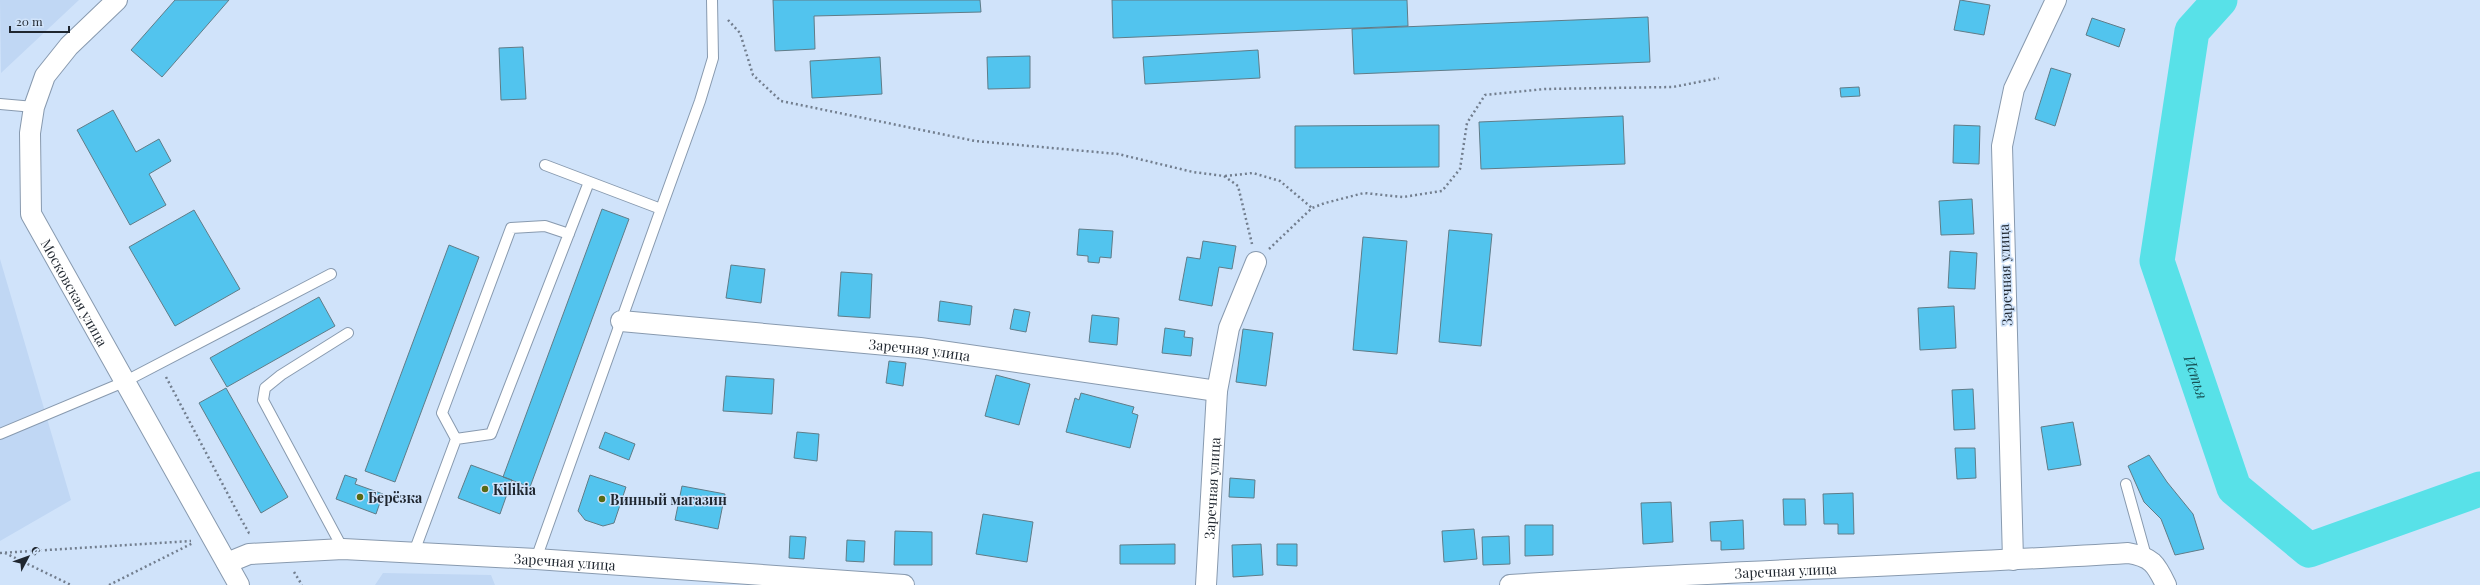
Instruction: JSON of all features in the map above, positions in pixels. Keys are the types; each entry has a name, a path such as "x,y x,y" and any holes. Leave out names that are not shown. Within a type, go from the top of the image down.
{"street":[{"name":"Московская улица","path":"117,0 69,46 45,76 34,107 30,133 31,214 239,585"},
{"name":"Заречная улица","path":"2013,560 2002,146 2014,89 2056,0"},
{"name":"Заречная улица","path":"1206,585 1217,391 1229,328 1256,262"},
{"name":"Заречная улица","path":"621,321 920,348 1217,391"},
{"name":"Заречная улица","path":"227,564 249,554 343,549 536,559 904,585"},
{"name":"Заречная улица","path":"1510,585 1618,578 2013,560 2128,553 2146,556"},
{"path":"2146,556 2158,568 2166,585"}],"lane":[{"path":"536,559 661,209 713,58 712,2"},
{"path":"0,104 34,107"},
{"path":"545,165 661,209"},
{"path":"456,439 491,434 590,182"},
{"path":"414,552 456,439 442,413 511,228 545,226 569,234"},
{"path":"0,434 124,382 331,274"},
{"path":"343,549 263,400 265,388 281,375 348,333"},
{"path":"2126,484 2146,556"}],"path":[{"path":"712,2 740,33 753,75 781,101 975,141 1118,154 1193,172 1224,176 1252,173 1280,181 1312,208"},
{"path":"1256,262 1312,208 1325,203 1364,193 1403,197 1442,191 1460,169 1468,123 1485,95 1545,89 1673,87 1719,78"},
{"path":"1224,176 1238,186 1256,262"},
{"path":"160,364 249,533 257,532"},
{"path":"4,553 199,540 109,585"},
{"path":"0,552 71,585"}],"shaded area":[{"path":"0,0 79,0 1,73"},
{"path":"0,259 71,500 0,541"},
{"path":"383,573 491,575 495,585 375,585"}],"building":[{"path":"175,0 229,0 162,77 131,50"},
{"path":"773,0 980,0 981,12 814,16 815,49 775,51"},
{"path":"1112,0 1407,0 1408,26 1113,38"},
{"path":"1960,0 1990,5 1984,35 1954,30"},
{"path":"1648,17 1650,62 1354,74 1352,29"},
{"path":"2092,18 2125,29 2119,47 2086,35"},
{"path":"523,47 526,99 501,100 499,48"},
{"path":"1258,50 1260,78 1145,84 1143,57"},
{"path":"1030,56 1030,88 988,89 987,57"},
{"path":"880,57 882,94 812,98 810,61"},
{"path":"2051,68 2071,74 2055,126 2035,119"},
{"path":"1859,87 1860,96 1841,97 1840,88"},
{"path":"113,110 136,152 159,139 171,161 149,174 166,205 130,225 77,130"},
{"path":"1623,116 1625,164 1481,169 1479,122"},
{"path":"1439,125 1439,167 1295,168 1295,126"},
{"path":"1954,125 1980,126 1979,164 1953,163"},
{"path":"1972,199 1974,234 1941,235 1939,201"},
{"path":"602,209 629,219 530,487 503,477"},
{"path":"194,210 240,289 175,326 129,247"},
{"path":"1079,229 1113,231 1111,258 1100,257 1099,263 1088,262 1088,256 1077,255"},
{"path":"1449,230 1492,234 1481,346 1439,342"},
{"path":"1363,237 1407,241 1397,354 1353,350"},
{"path":"1203,241 1236,246 1232,269 1219,267 1212,306 1179,300 1187,257 1200,259"},
{"path":"449,245 479,257 395,482 365,471"},
{"path":"1950,251 1977,253 1975,289 1948,288"},
{"path":"731,265 765,269 761,303 726,298"},
{"path":"841,272 872,274 870,318 838,316"},
{"path":"319,297 335,326 227,387 210,358"},
{"path":"940,301 972,306 970,325 938,321"},
{"path":"1954,306 1956,348 1920,350 1918,308"},
{"path":"1014,309 1030,312 1026,332 1010,329"},
{"path":"1092,315 1119,318 1117,345 1089,342"},
{"path":"1165,328 1185,331 1184,337 1193,338 1191,356 1162,353"},
{"path":"1243,329 1273,333 1266,386 1236,382"},
{"path":"889,361 906,363 903,386 886,383"},
{"path":"996,375 1030,384 1019,425 985,416"},
{"path":"726,376 774,379 772,414 723,411"},
{"path":"226,388 288,497 261,513 199,403"},
{"path":"1973,389 1975,429 1954,430 1952,390"},
{"path":"1081,393 1134,407 1132,413 1138,415 1130,448 1066,432 1075,398 1079,400"},
{"path":"2073,422 2081,465 2048,470 2041,427"},
{"path":"605,432 635,444 629,460 599,448"},
{"path":"797,432 819,434 817,461 794,458"},
{"path":"1955,448 1975,448 1976,478 1957,479"},
{"path":"2149,455 2167,482 2193,514 2204,549 2175,555 2161,519 2144,502 2128,466"},
{"name":"Kilikia","path":"471,465 512,480 500,514 458,498"},
{"name":"Берёзка","path":"345,475 357,479 355,484 383,494 376,514 336,499"},
{"name":"Винный магазин","path":"590,475 626,487 614,523 603,526 585,520 578,511"},
{"path":"1230,478 1255,480 1254,498 1229,497"},
{"path":"682,486 725,494 718,529 675,520"},
{"path":"1853,493 1854,534 1838,534 1838,524 1824,524 1823,494"},
{"path":"1783,499 1805,499 1806,525 1784,525"},
{"path":"1671,502 1673,542 1643,544 1641,503"},
{"path":"983,514 1033,522 1027,562 976,554"},
{"path":"1743,520 1744,549 1721,550 1721,541 1711,541 1710,522"},
{"path":"1525,525 1553,525 1553,555 1525,556"},
{"path":"1474,529 1477,559 1444,562 1442,531"},
{"path":"895,531 932,532 932,565 894,565"},
{"path":"790,536 806,537 804,559 789,558"},
{"path":"1509,536 1510,564 1483,565 1482,537"},
{"path":"847,540 865,541 864,562 846,561"},
{"path":"1175,544 1175,564 1120,564 1120,545"},
{"path":"1261,544 1263,575 1233,577 1232,545"},
{"path":"1277,544 1297,544 1297,566 1277,565"}],"waterway":[{"name":"Истья","path":"2220,0 2192,31 2157,261 2234,488 2309,550 2480,489"}],"place":[{"name":"Kilikia","path":"485,489"},
{"name":"Берёзка","path":"360,497"},
{"name":"Винный магазин","path":"602,499"}]}
